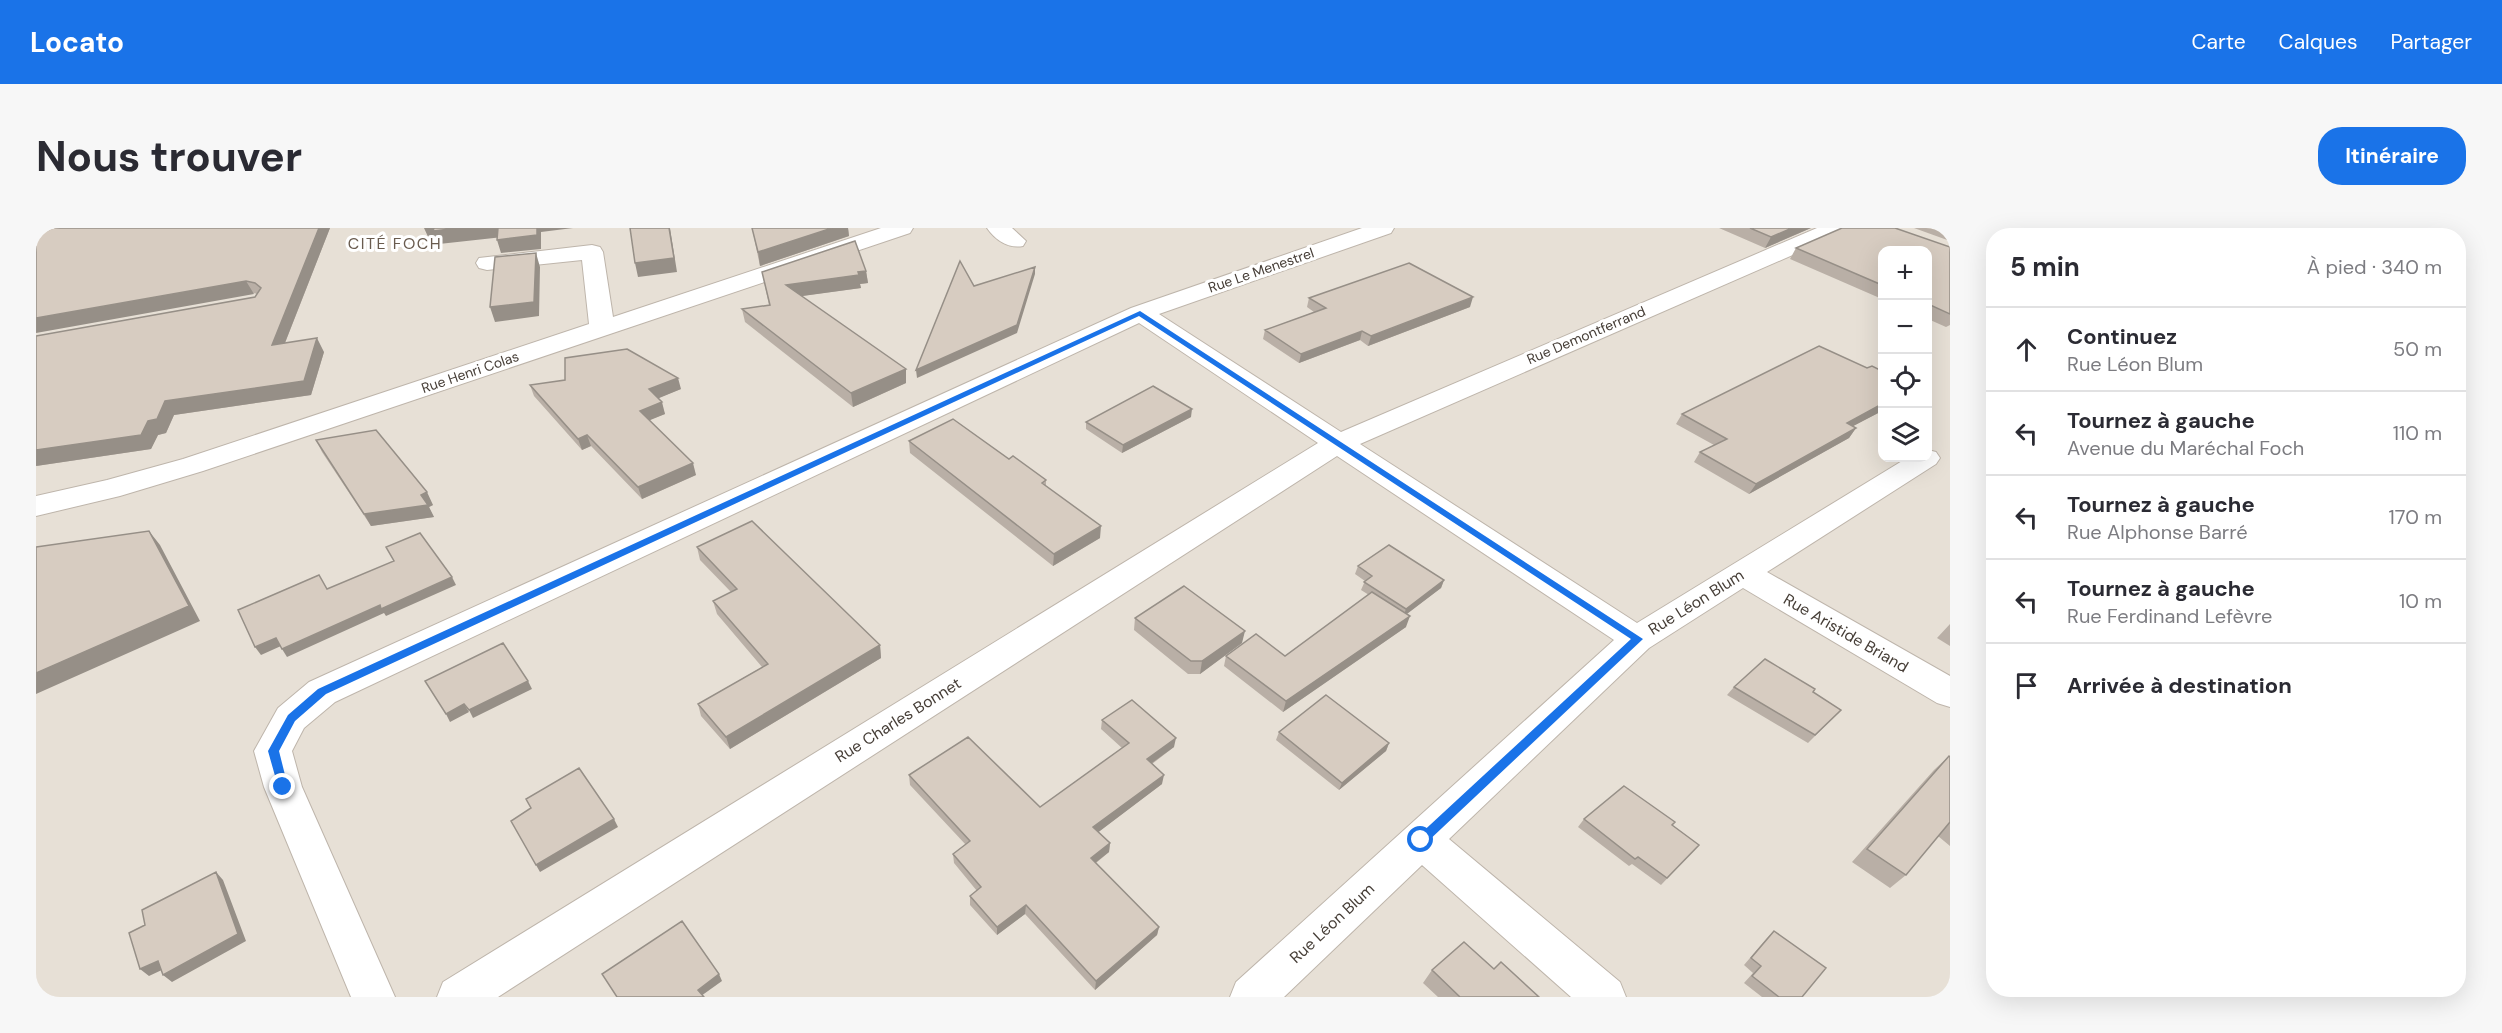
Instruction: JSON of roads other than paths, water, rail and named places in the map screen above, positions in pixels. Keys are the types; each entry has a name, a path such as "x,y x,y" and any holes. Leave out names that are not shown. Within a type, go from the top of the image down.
{"street":[{"name":"Rue Henri Colas","path":"36,506 110,489 193,465 902,228"},
{"name":"Rue Le Menestrel","path":"373,997 283,787 273,751 291,718 322,692 1140,313 1383,228"},
{"name":"Rue Demontferrand","path":"1338,443 1834,228"},
{"path":"487,263 592,252 602,327"},
{"path":"1140,313 1638,639"},
{"name":"Rue Charles Bonnet","path":"459,997 1338,443"},
{"name":"Rue Léon Blum","path":"1252,997 1638,639 1939,450"},
{"name":"Rue Aristide Briand","path":"1743,573 1950,693"},
{"path":"1421,840 1604,997"}],"district":[{"name":"CITÉ FOCH","path":"395,243"}]}
